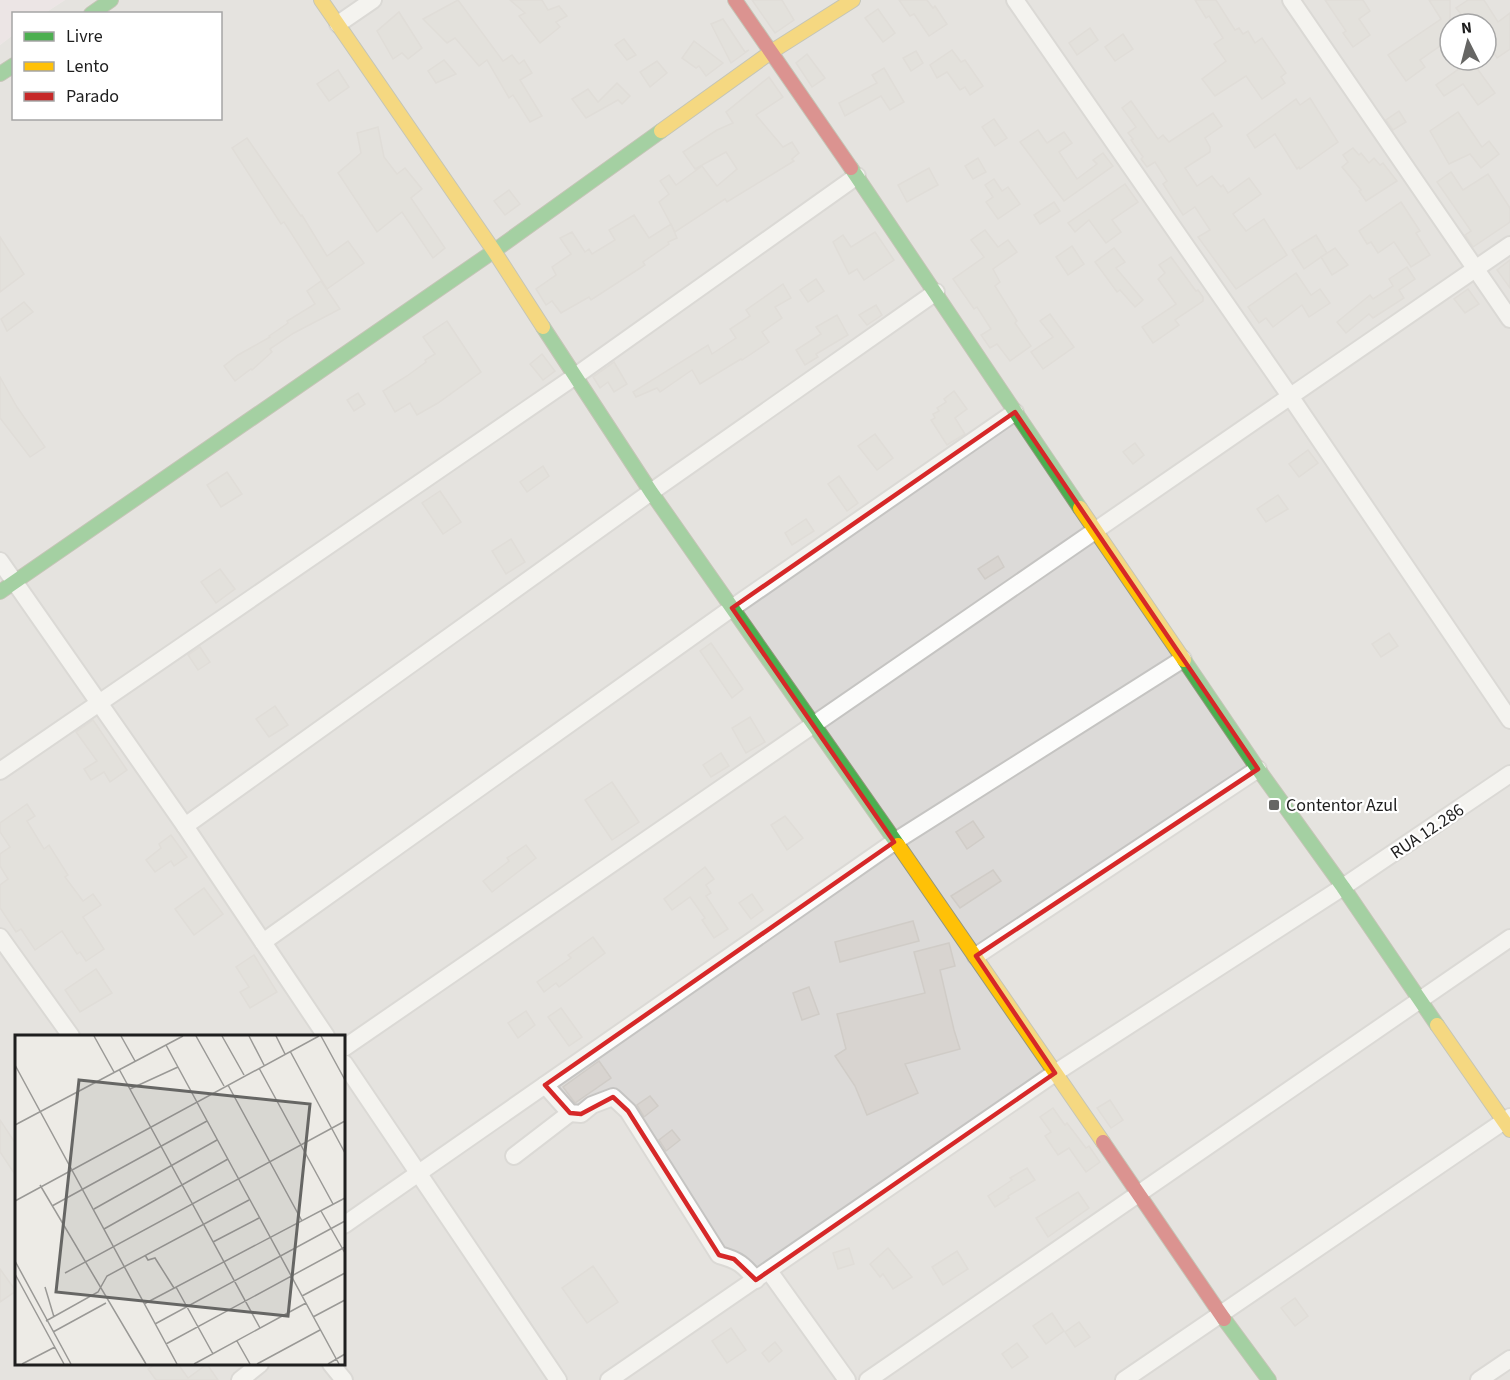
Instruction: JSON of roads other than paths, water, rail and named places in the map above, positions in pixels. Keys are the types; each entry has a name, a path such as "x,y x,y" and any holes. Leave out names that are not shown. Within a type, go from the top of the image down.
{"street":[{"path":"94,12 111,0"},
{"path":"321,0 494,251 651,492 976,956 1220,1313 1269,1380"},
{"path":"338,24 373,0"},
{"path":"735,0 936,292 1258,769 1508,1123 1220,1313 1124,1380"},
{"path":"0,592 494,251 771,52 853,0"},
{"path":"1015,0 1290,396 1510,720"},
{"path":"1291,0 1510,319"},
{"path":"0,771 574,377 856,176"},
{"path":"345,1047 1510,245"},
{"path":"186,826 651,492 936,292"},
{"path":"262,942 732,608 1015,412"},
{"path":"0,561 186,826 325,1035"},
{"path":"345,1224 894,842 1183,659"},
{"path":"976,956 1258,769"},
{"name":"RUA 12.286","path":"609,1380 1055,1073 1343,887 1510,774"},
{"path":"0,937 70,1035"},
{"path":"868,1380 1510,938"},
{"path":"345,1064 558,1380"},
{"path":"545,1085 570,1113 580,1114 592,1105 613,1097 628,1111 719,1255 734,1259 763,1276 847,1380"},
{"path":"514,1156 570,1113"},
{"path":"1479,1380 1510,1359"},
{"path":"240,1380 259,1365"},
{"path":"332,1365 344,1380"}],"place":[{"name":"Contentor Azul","path":"1274,805"}]}
